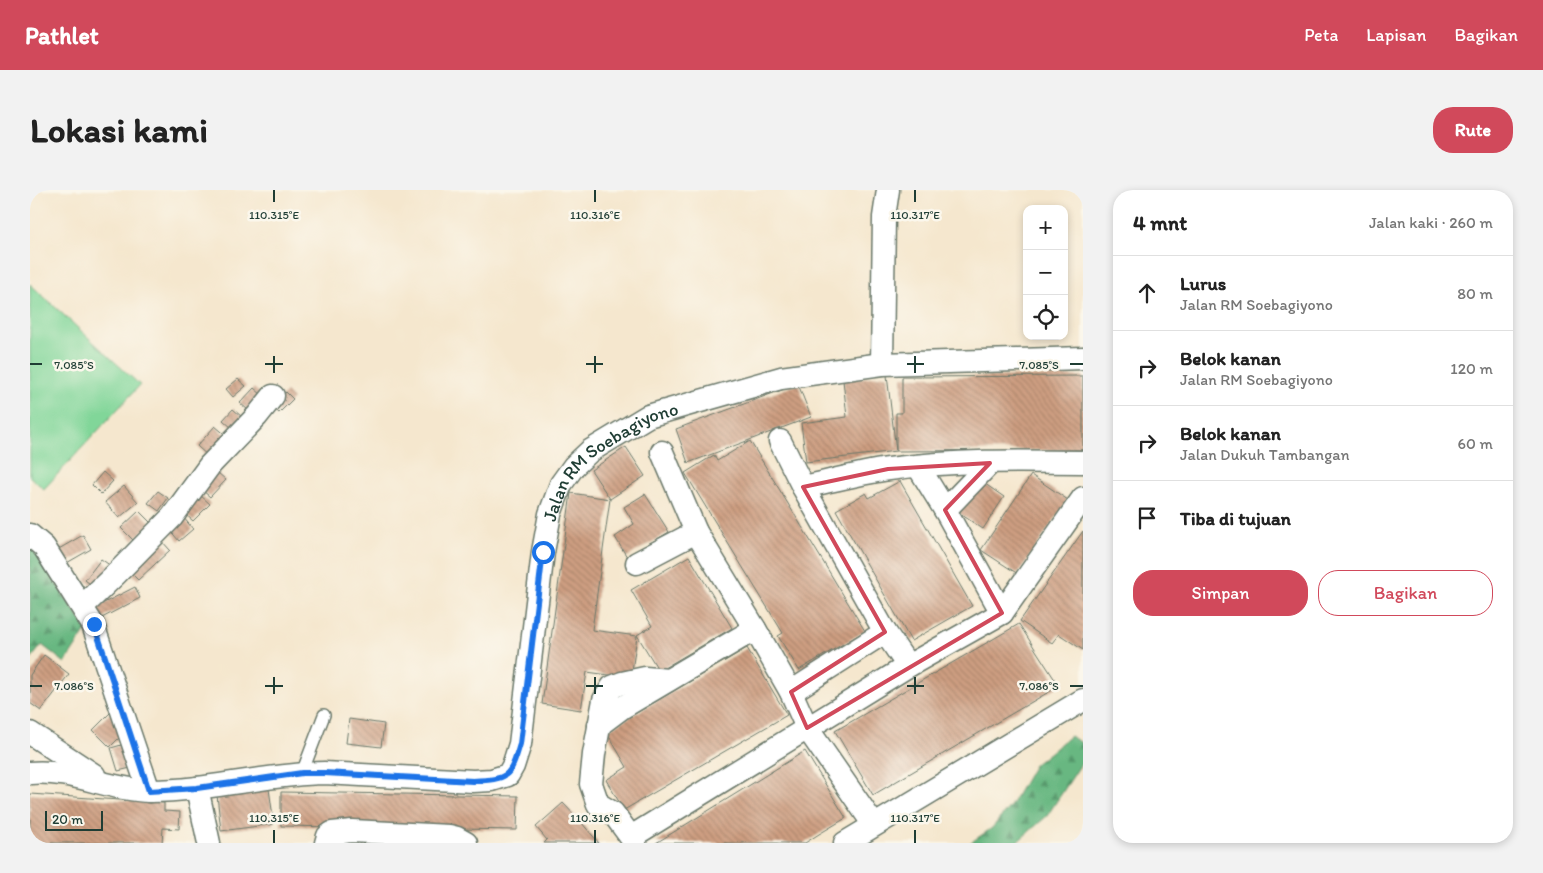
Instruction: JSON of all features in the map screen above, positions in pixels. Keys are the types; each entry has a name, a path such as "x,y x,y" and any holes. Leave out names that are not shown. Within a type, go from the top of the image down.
{"street":[{"path":"882,364 884,217 888,190"},
{"name":"Jalan RM Soebagiyono","path":"30,773 71,775 149,791 197,788 302,773 473,781 492,780 508,774 514,766 520,744 543,552 550,514 561,484 574,466 590,451 648,416 781,378 882,364 1083,358"},
{"path":"83,606 172,517 210,465 274,396"},
{"path":"780,441 803,487 885,632 908,666"},
{"path":"662,452 696,532 791,692 807,728 874,825"},
{"path":"803,487 888,469 918,466 1083,462"},
{"path":"945,510 990,463"},
{"path":"918,466 945,510 1002,613"},
{"path":"755,629 623,707 599,725 591,784 598,804 613,813 633,840 807,728 908,666 1002,613 1083,498"},
{"path":"637,563 696,532"},
{"path":"30,535 44,548 94,624 149,791"},
{"path":"791,692 885,632"},
{"path":"845,843 1083,700"},
{"path":"30,733 108,784"},
{"path":"197,788 209,843"},
{"path":"327,840 332,833 352,831 377,838 449,836 466,843"}],"lane":[{"path":"302,773 324,715"}],"highlighted area":[{"path":"990,463 945,510 1002,613 807,728 791,692 885,632 803,487 888,469"}],"green space":[{"path":"30,284 140,385 44,489 30,477"},
{"path":"30,545 87,629 65,663 42,645 30,660"},
{"path":"1070,736 1082,743 1083,761 1047,816 1016,843 970,843 992,828 1011,805 1034,765"}],"building":[{"path":"887,375 896,451 806,462 801,423 847,417 843,380"},
{"path":"1083,376 1083,450 896,451 896,413 902,413 902,377"},
{"path":"238,379 246,386 233,397 226,389"},
{"path":"798,384 811,417 688,463 676,429"},
{"path":"254,388 262,395 248,410 240,403"},
{"path":"286,392 293,399 279,413 272,407"},
{"path":"233,409 242,417 232,428 223,420"},
{"path":"215,426 228,437 210,458 197,446"},
{"path":"750,441 865,631 799,670 778,636 783,633 685,473 714,455 717,461"},
{"path":"626,447 645,476 610,499 591,470"},
{"path":"103,472 113,481 101,494 92,485"},
{"path":"217,472 226,480 210,497 202,490"},
{"path":"1031,475 1068,500 1018,574 981,550"},
{"path":"978,479 1004,497 983,529 956,511"},
{"path":"900,481 972,606 911,641 836,510 866,493 869,498"},
{"path":"124,486 138,502 119,518 105,502"},
{"path":"158,491 168,498 159,511 148,503"},
{"path":"571,493 610,499 592,630 637,636 631,678 587,672 581,710 542,704"},
{"path":"645,494 669,532 627,557 615,537 634,524 624,507"},
{"path":"200,495 210,504 193,521 183,512"},
{"path":"139,511 151,523 133,540 121,528"},
{"path":"183,517 193,529 179,541 169,529"},
{"path":"1083,531 1083,650 1059,634 1052,643 1020,621"},
{"path":"83,535 91,549 65,564 57,550"},
{"path":"161,540 170,550 138,580 128,570"},
{"path":"689,556 732,628 659,671 637,635 652,626 631,590"},
{"path":"101,559 111,566 95,588 85,580"},
{"path":"135,587 140,598 100,619 94,608"},
{"path":"1019,624 1059,686 873,795 835,731"},
{"path":"747,648 787,715 624,810 606,780 627,767 606,731"},
{"path":"44,655 69,674 41,711 30,703 30,675"},
{"path":"110,713 127,730 110,747 93,730"},
{"path":"349,719 384,724 381,747 346,743"},
{"path":"128,743 135,767 118,771 111,748"},
{"path":"805,751 846,818 805,843 656,843"},
{"path":"269,789 274,824 221,831 217,795"},
{"path":"281,792 518,796 517,830 281,826"},
{"path":"30,794 164,803 164,811 180,812 179,829 163,828 162,843 30,843"},
{"path":"563,803 599,843 544,843 547,840 536,827"}],"route":[{"path":"94,624 149,791 197,788 302,773 473,781 492,780 508,774 514,766 520,744 543,552"}]}
